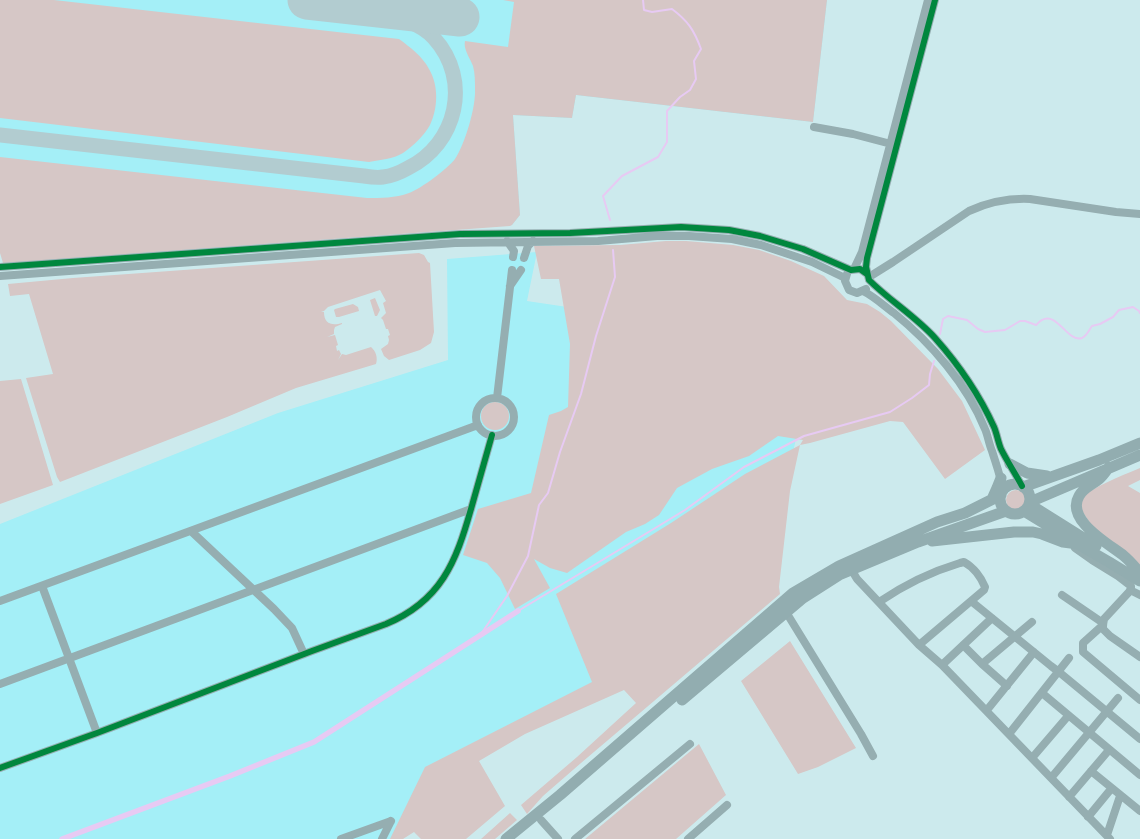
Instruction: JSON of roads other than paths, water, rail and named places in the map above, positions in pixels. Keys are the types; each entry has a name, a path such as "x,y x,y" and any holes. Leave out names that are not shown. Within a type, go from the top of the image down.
{"highway":[{"path":"1022,486 1099,460 1140,443"},
{"path":"1002,493 1001,504 1006,511 1019,514 1028,506 1110,467 1140,455"},
{"path":"1010,464 1027,473 1052,476"},
{"path":"1110,467 1101,478 1080,494 1076,504 1077,514 1084,524 1126,558 1140,574"},
{"path":"990,502 1001,478"},
{"path":"506,839 560,795 793,593 838,566 928,526 990,502 1010,485 1022,486 1029,493 1028,506"},
{"path":"1028,506 1074,544 1109,562 1140,582"},
{"path":"1028,506 1140,574"},
{"path":"517,839 813,591 851,569 918,542 1006,511"},
{"path":"918,542 1033,532 1074,544"}],"street":[{"path":"928,0 894,144 867,258 868,286 863,291 857,293 849,290 845,284 845,278 847,273 853,269 862,252 894,144 936,0"},
{"path":"814,127 894,144"},
{"path":"868,277 969,211 1004,199 1030,199 1140,214"},
{"path":"438,240 466,234 598,232 681,227 713,228 744,232 776,240 853,269 863,270 868,277 934,337 958,366 983,406 1001,448 1022,486"},
{"path":"0,267 428,240 598,241 674,236 718,237 775,248 812,262 845,278"},
{"path":"0,276 428,240"},
{"path":"507,241 513,254 524,242"},
{"path":"524,258 528,246 533,242"},
{"path":"497,398 512,270"},
{"path":"510,286 521,270"},
{"path":"863,291 872,296 915,331 934,349 957,379 969,397 985,429 1001,478 1002,493"},
{"path":"497,398 508,403 512,408 514,419 508,430 498,435 492,435 484,432 478,425 477,414 486,400 497,398"},
{"path":"0,601 478,425"},
{"path":"0,768 398,619 420,604 440,583 450,569 464,533 492,435"},
{"path":"0,684 471,509"},
{"path":"191,531 292,628 304,654"},
{"path":"1074,544 1092,560 1131,586 1130,590 1104,619 1103,629 1140,657"},
{"path":"878,602 933,572 964,562 969,564 981,579 985,587 984,590 919,645"},
{"path":"851,569 857,579 919,645 987,710 1109,837 1120,796"},
{"path":"42,586 97,733"},
{"path":"1130,590 1140,595"},
{"path":"1062,595 1103,624"},
{"path":"971,601 1140,739"},
{"path":"786,612 873,756"},
{"path":"942,665 992,618"},
{"path":"982,664 1032,622"},
{"path":"1103,624 1083,643 1083,652 1140,700"},
{"path":"963,645 1007,686"},
{"path":"987,710 1034,652"},
{"path":"1009,734 1069,658"},
{"path":"1042,693 1140,775"},
{"path":"1051,778 1118,698"},
{"path":"1032,758 1068,716"},
{"path":"574,839 690,744"},
{"path":"1069,797 1109,750"},
{"path":"1091,772 1140,811"},
{"path":"1088,817 1111,789"},
{"path":"688,839 727,805"},
{"path":"541,820 558,839"},
{"path":"341,839 391,821 382,839"}],"waterway":[{"path":"610,220 603,196 622,176 658,157 667,142 667,111 680,97 690,90 696,79 694,61 701,49 690,26 678,13 672,9 652,12 644,10 643,0"},
{"path":"481,634 507,596 528,556 539,505 548,493 560,452 581,394 596,336 615,277 613,250"},
{"path":"940,334 943,319 948,316 967,320 985,332 1005,330 1020,321 1036,325 1041,320 1047,318 1058,323 1072,336 1082,338 1092,326 1113,317 1119,310 1133,307 1140,313"},
{"path":"518,611 685,510 744,467 804,436 890,412 929,385 934,361"},
{"path":"62,839 230,776 314,742 518,611"}]}
